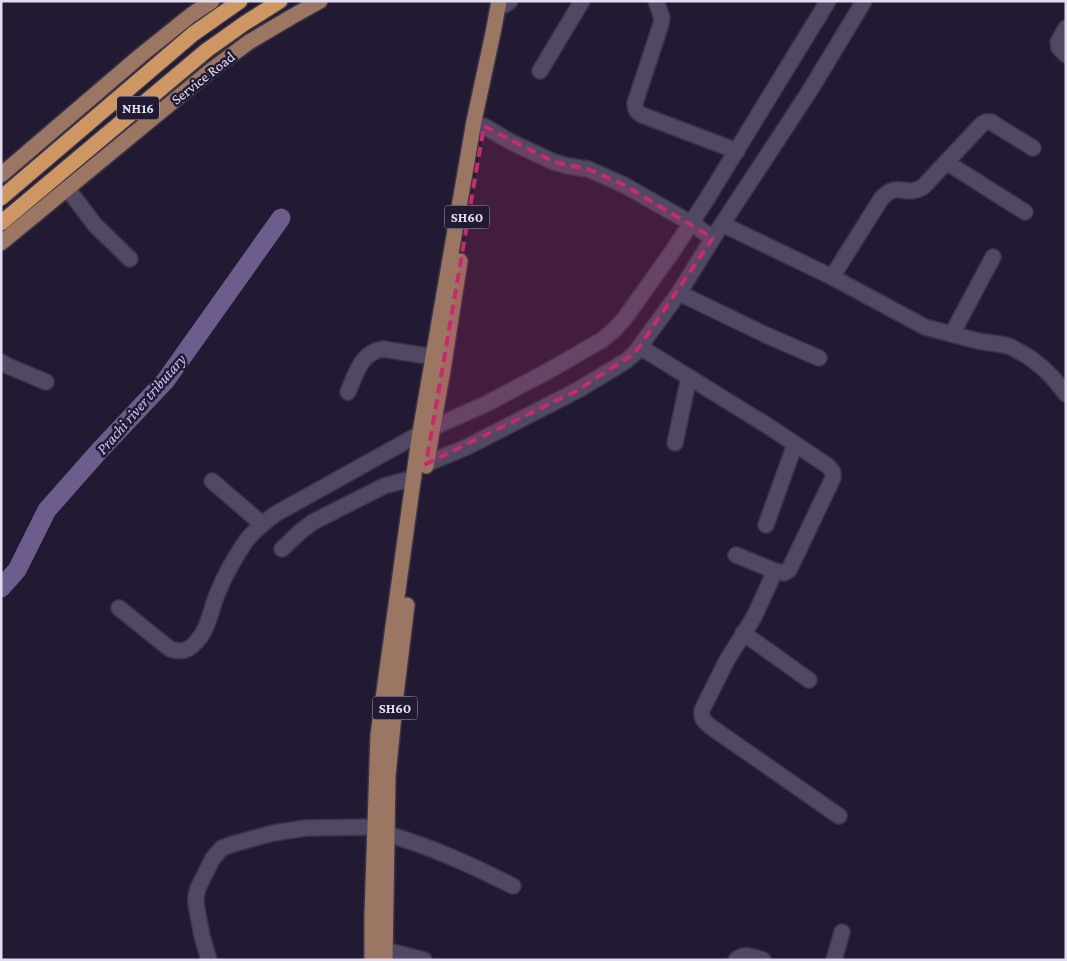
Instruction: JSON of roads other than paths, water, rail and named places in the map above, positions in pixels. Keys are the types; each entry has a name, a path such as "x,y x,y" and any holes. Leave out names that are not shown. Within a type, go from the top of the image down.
{"highway":[{"name":"NH16","path":"1,198 193,34 240,1"},
{"name":"NH16","path":"1,223 207,50 280,1"}],"main road":[{"path":"1,175 140,56 212,1"},
{"name":"Service Road","path":"1,243 210,71 249,42 320,1"},
{"name":"SH60","path":"385,955 378,735 426,433 433,357 474,121 505,2"},
{"name":"SH60","path":"426,433 443,370 468,205 484,126 497,34"},
{"name":"SH60","path":"372,960 372,915 381,830"}],"street":[{"path":"540,71 582,1"},
{"path":"648,1 651,3 655,1 662,18 635,103 637,112 737,151"},
{"path":"119,608 170,649 179,652 187,650 196,642 204,630 218,592 246,540 262,524 285,508 550,370 602,340 614,330 625,318 693,224 828,1"},
{"path":"282,549 313,522 421,467 461,450 578,390 626,361 640,347 679,293 712,237 809,92 864,1"},
{"path":"1066,28 1058,42 1059,48 1066,55"},
{"path":"832,277 886,193 892,189 916,191 923,187 974,131 986,122 991,122 1033,148"},
{"path":"484,126 511,142 554,162 588,169 618,182 693,224 712,237"},
{"path":"946,162 1026,212"},
{"path":"68,188 95,225 130,260"},
{"path":"722,224 832,277 925,327 978,341 1004,345 1019,352 1043,368 1066,394"},
{"path":"952,334 993,257"},
{"path":"679,293 819,358"},
{"path":"640,347 795,444 828,466 833,472 833,478 789,570 784,573 775,571 736,555"},
{"path":"348,392 363,359 375,350 383,349 433,357"},
{"path":"1,362 46,382"},
{"path":"675,444 689,377"},
{"path":"766,526 795,444"},
{"path":"212,481 262,524"},
{"path":"775,571 754,617 727,660 702,710 701,716 704,722 839,816"},
{"path":"743,633 809,680"},
{"path":"209,960 202,936 196,896 213,858 222,848 273,833 306,828 381,830 444,853 513,886"},
{"path":"834,960 842,932"},
{"path":"385,955 424,960"},
{"path":"736,960 739,956 744,955 763,960"}],"waterway":[{"name":"Prachi river tributary","path":"1,588 17,570 47,510 166,380 281,218"}]}
